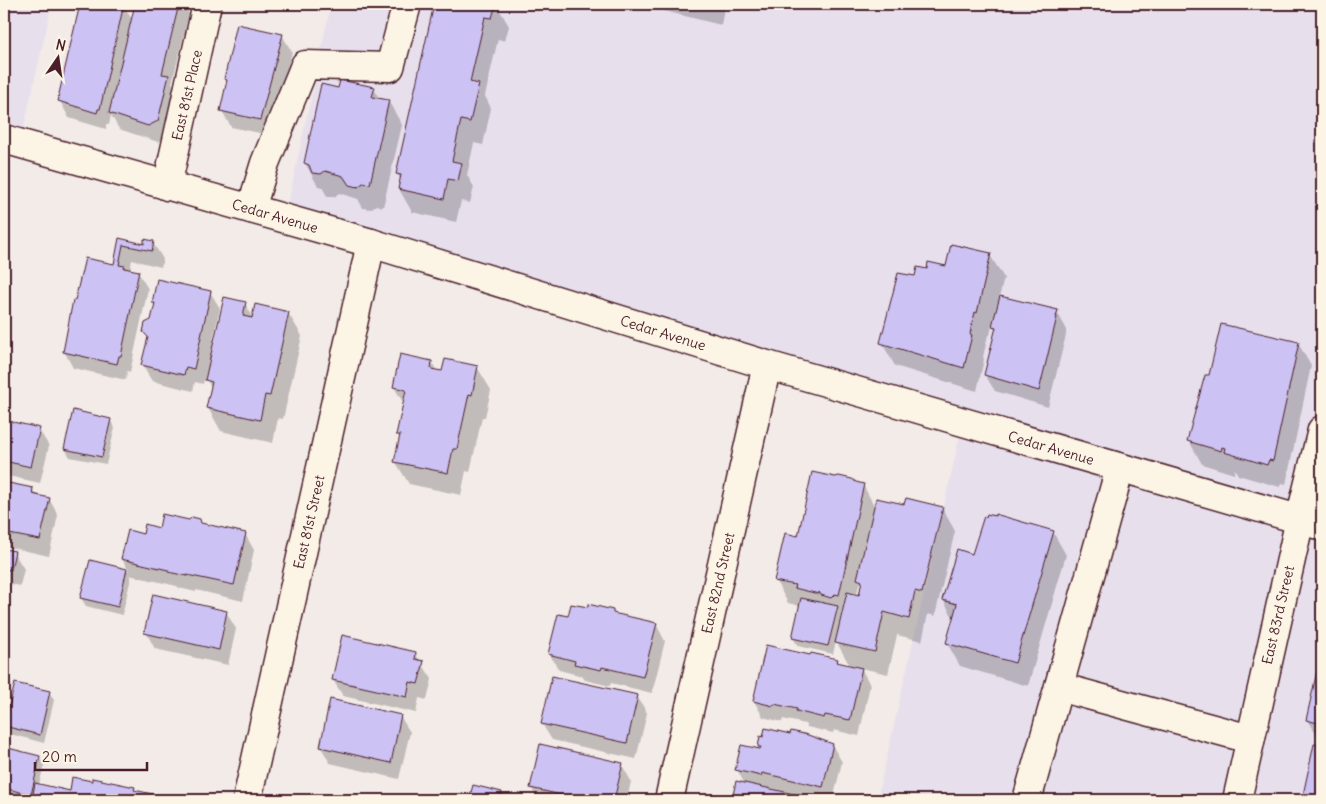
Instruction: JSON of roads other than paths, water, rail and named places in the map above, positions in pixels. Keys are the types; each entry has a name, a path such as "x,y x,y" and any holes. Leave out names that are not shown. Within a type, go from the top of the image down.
{"street":[{"name":"East 81st Place","path":"167,186 208,4"},
{"path":"251,209 265,163 305,65 390,67 407,4"},
{"name":"Cedar Avenue","path":"4,139 371,243 767,365 1311,523"},
{"name":"East 81st Street","path":"247,800 371,243"},
{"name":"East 82nd Street","path":"670,800 767,365"},
{"name":"East 83rd Street","path":"1236,800 1250,739 1311,523 1322,430"},
{"path":"1027,800 1120,468"},
{"path":"1059,687 1250,739"}]}
